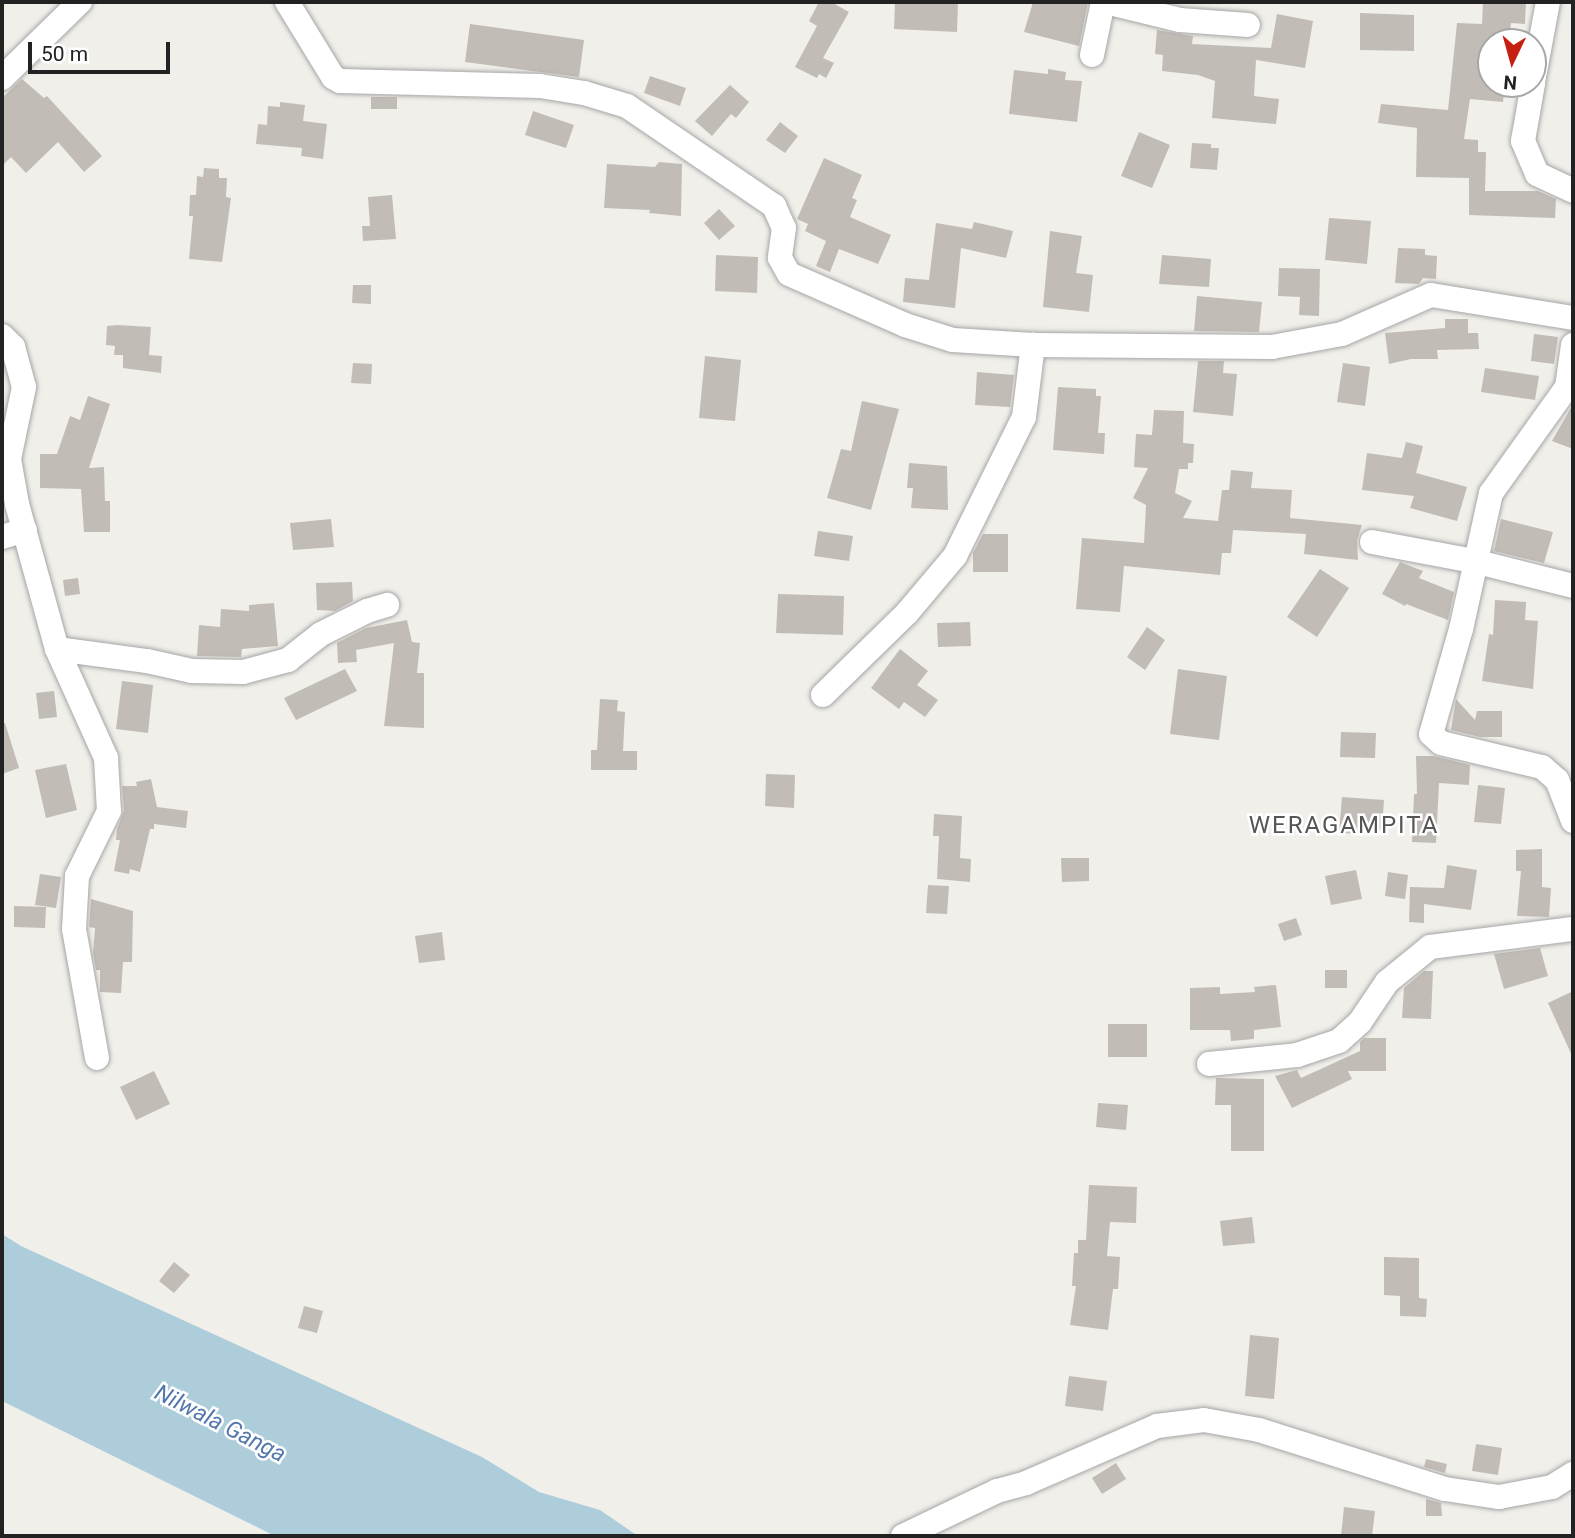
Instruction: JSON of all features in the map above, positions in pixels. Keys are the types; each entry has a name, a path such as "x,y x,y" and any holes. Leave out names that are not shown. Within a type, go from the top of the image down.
{"street":[{"path":"2,78 80,2"},
{"path":"287,2 333,77 340,81 540,86 584,93 627,106 774,206 784,228 780,258 789,274 905,326 953,340 1033,345 1272,347 1342,334 1431,295 1573,318"},
{"path":"1092,55 1104,2 1180,20 1248,25"},
{"path":"1543,28 1548,2"},
{"path":"1530,98 1523,141 1537,174 1573,191"},
{"path":"2,336 13,347 24,387 9,459 13,533 57,649 106,758 109,811 77,876 74,929 97,1058"},
{"path":"823,695 907,613 955,556 1024,416 1033,345"},
{"path":"1573,345 1570,389 1491,493 1461,629 1431,734 1441,743 1542,767 1573,770"},
{"path":"1372,542 1474,561 1573,586"},
{"path":"57,649 146,661 192,671 243,672 288,660 321,634 367,611 387,605"},
{"path":"1542,767 1557,780 1573,821"},
{"path":"1209,1064 1297,1055 1339,1041 1360,1022 1387,982 1430,947 1573,929"},
{"path":"903,1536 997,1491 1026,1483 1157,1426 1204,1420 1259,1430 1445,1489 1499,1497 1552,1487 1573,1474"}],"water":[{"name":"Nilwala Ganga","path":"2,1234 21,1246 482,1457 539,1492 600,1510 638,1536 275,1536 2,1401"}],"building":[{"path":"819,2 831,2 849,12 823,58 834,63 826,78 819,74 817,78 795,67 817,26 809,21"},
{"path":"895,2 958,2 957,32 894,29"},
{"path":"1033,2 1088,2 1079,46 1024,32"},
{"path":"1483,2 1526,2 1525,24 1511,23 1510,28 1477,28 1477,98 1503,98 1503,102 1470,99 1464,139 1478,140 1478,152 1486,152 1485,191 1538,191 1556,199 1555,218 1469,215 1469,178 1416,177 1417,128 1378,123 1381,104 1448,110 1457,23 1482,24"},
{"path":"1360,13 1414,15 1414,51 1360,50"},
{"path":"1277,14 1313,21 1305,68 1256,60 1254,96 1279,99 1276,124 1212,118 1215,81 1198,75 1162,71 1163,55 1155,54 1157,30 1193,36 1192,44 1271,48"},
{"path":"470,24 584,40 579,77 465,62"},
{"path":"1048,69 1066,72 1065,80 1082,81 1077,122 1009,114 1014,70 1048,74"},
{"path":"650,76 686,88 680,106 644,93"},
{"path":"22,79 44,98 47,96 102,156 84,172 58,142 26,173 11,157 2,166 2,98"},
{"path":"730,85 749,102 736,118 731,114 712,136 695,121"},
{"path":"371,97 397,97 397,109 371,109"},
{"path":"280,102 305,105 303,121 327,124 323,159 301,156 302,148 256,144 258,124 267,125 268,106 280,107"},
{"path":"533,111 574,125 566,148 525,135"},
{"path":"780,122 798,136 785,153 766,140"},
{"path":"1139,132 1170,145 1152,188 1121,176"},
{"path":"1192,143 1211,144 1211,148 1219,148 1217,170 1190,168"},
{"path":"824,158 862,175 852,198 857,200 850,217 891,235 878,264 839,249 830,272 816,266 826,241 805,231 808,224 797,219"},
{"path":"659,162 682,164 681,216 649,213 650,210 604,208 607,164 655,167"},
{"path":"204,168 219,169 219,178 227,178 226,197 231,198 222,262 189,259 193,216 189,216 190,195 196,195 197,176 203,177"},
{"path":"392,195 396,239 363,241 362,226 370,226 368,197"},
{"path":"719,209 735,226 719,240 704,223"},
{"path":"1329,218 1371,221 1367,264 1325,260"},
{"path":"974,222 1013,231 1006,258 961,248 955,308 903,302 905,278 929,280 936,223 972,229"},
{"path":"1050,231 1082,236 1076,273 1093,275 1089,312 1043,307"},
{"path":"1398,248 1425,249 1425,255 1437,256 1436,279 1423,278 1419,284 1395,283"},
{"path":"716,255 758,257 757,293 715,291"},
{"path":"1162,255 1211,259 1209,287 1159,284"},
{"path":"1279,268 1320,269 1319,316 1299,315 1300,297 1278,296"},
{"path":"353,285 371,285 371,304 352,303"},
{"path":"1197,296 1262,302 1259,332 1194,331"},
{"path":"1445,319 1468,319 1468,333 1478,333 1479,349 1437,350 1438,359 1411,359 1389,364 1385,333 1445,328"},
{"path":"107,326 151,327 149,355 162,356 161,373 123,368 123,355 114,355 115,346 106,345"},
{"path":"1534,334 1558,337 1554,364 1531,361"},
{"path":"705,356 741,360 735,421 699,418"},
{"path":"1198,361 1224,361 1223,373 1237,374 1233,416 1193,412"},
{"path":"353,363 372,364 371,384 351,383"},
{"path":"1343,363 1370,367 1365,406 1337,402"},
{"path":"1485,368 1539,376 1535,400 1481,392"},
{"path":"977,372 1014,375 1010,407 975,405"},
{"path":"1058,387 1096,389 1096,396 1101,396 1098,433 1105,433 1104,454 1053,450"},
{"path":"88,396 110,404 89,468 104,467 105,501 110,501 110,532 84,532 81,489 40,488 40,454 57,454 70,416 80,420"},
{"path":"862,401 899,409 871,510 827,498 841,449 851,451"},
{"path":"1573,404 1573,449 1552,441"},
{"path":"1154,410 1184,411 1183,443 1194,444 1193,463 1188,463 1188,469 1179,469 1175,493 1192,501 1183,518 1218,521 1222,490 1229,490 1231,470 1253,472 1251,488 1292,490 1290,518 1362,525 1357,540 1358,560 1304,554 1306,534 1233,530 1231,553 1222,553 1220,575 1124,566 1120,612 1076,609 1082,538 1144,543 1146,505 1133,498 1148,468 1134,467 1136,434 1152,435"},
{"path":"1406,442 1423,446 1416,473 1467,487 1457,521 1410,508 1414,496 1362,490 1367,453 1402,458"},
{"path":"909,463 947,466 948,510 911,508 913,488 907,488"},
{"path":"331,519 334,547 293,550 290,523"},
{"path":"1501,519 1553,532 1544,563 1494,551"},
{"path":"818,531 853,536 849,561 814,556"},
{"path":"983,534 1008,534 1008,572 973,572 973,553"},
{"path":"1400,562 1423,571 1419,578 1454,592 1448,620 1406,604 1405,606 1382,594"},
{"path":"1320,569 1349,588 1317,637 1287,617"},
{"path":"78,578 80,594 65,596 63,580"},
{"path":"352,582 353,601 335,611 317,610 316,583"},
{"path":"778,594 844,596 843,635 776,633"},
{"path":"1495,600 1526,602 1525,620 1538,621 1533,689 1482,681 1489,634 1493,635"},
{"path":"274,603 278,646 242,649 241,657 197,656 199,625 220,627 221,609 249,611 249,605"},
{"path":"407,620 412,642 420,643 417,673 424,673 424,728 384,726 394,643 356,650 357,662 338,663 337,643 366,628"},
{"path":"970,622 971,646 938,647 937,623"},
{"path":"1147,627 1165,640 1145,670 1127,657"},
{"path":"900,649 928,671 917,685 938,700 925,717 904,702 899,709 871,688"},
{"path":"345,669 357,691 296,720 284,698"},
{"path":"1178,669 1227,676 1219,740 1170,734"},
{"path":"122,681 153,685 148,733 116,729"},
{"path":"54,691 57,717 39,719 36,693"},
{"path":"600,699 618,700 617,711 625,712 623,751 637,751 637,770 591,770 591,750 597,750"},
{"path":"1456,699 1475,720 1477,711 1502,711 1502,737 1480,737 1451,730"},
{"path":"5,723 19,768 2,774 2,724"},
{"path":"1341,732 1376,733 1375,758 1340,757"},
{"path":"1416,756 1434,756 1470,765 1469,785 1439,783 1436,843 1412,842 1414,794 1417,794"},
{"path":"66,764 77,810 46,818 35,770"},
{"path":"766,774 795,775 794,808 765,806"},
{"path":"151,779 157,807 188,811 186,828 154,824 154,829 150,829 140,872 130,869 129,874 114,871 120,840 116,840 117,829 124,811 122,786 137,786 136,782"},
{"path":"1478,785 1505,788 1501,824 1474,822"},
{"path":"1342,797 1384,800 1382,830 1368,829 1368,834 1339,833"},
{"path":"934,814 962,816 960,858 971,859 970,882 937,879 939,836 933,836"},
{"path":"1542,849 1542,887 1551,888 1549,917 1517,916 1521,871 1516,871 1516,850"},
{"path":"1061,858 1089,858 1089,881 1062,882"},
{"path":"1447,865 1477,870 1471,910 1424,904 1424,923 1409,922 1410,887 1444,888"},
{"path":"1356,870 1362,899 1331,905 1325,876"},
{"path":"1388,872 1408,875 1405,899 1385,896"},
{"path":"40,874 61,877 56,908 35,905"},
{"path":"928,885 949,886 947,914 926,913"},
{"path":"91,899 133,911 132,962 123,962 121,993 100,992 100,970 96,970 93,953 95,928 89,927"},
{"path":"14,906 46,907 45,928 14,927"},
{"path":"1296,918 1302,935 1284,941 1278,924"},
{"path":"442,932 445,960 419,963 415,936"},
{"path":"1540,948 1548,976 1504,989 1494,954"},
{"path":"1325,970 1347,970 1347,988 1325,988"},
{"path":"1424,971 1433,971 1431,1019 1402,1018 1404,988"},
{"path":"1276,985 1281,1027 1254,1030 1254,1039 1231,1041 1230,1030 1190,1030 1190,988 1220,987 1220,994 1255,992 1254,987"},
{"path":"1573,991 1573,1058 1548,1003"},
{"path":"1108,1024 1147,1024 1147,1057 1108,1057"},
{"path":"1364,1038 1386,1038 1386,1071 1348,1071 1352,1079 1292,1108 1275,1076 1297,1070 1301,1078 1360,1051 1360,1042"},
{"path":"154,1071 170,1104 136,1120 120,1087"},
{"path":"1216,1078 1264,1079 1264,1151 1231,1151 1231,1105 1215,1105"},
{"path":"1098,1103 1128,1105 1126,1130 1096,1127"},
{"path":"1089,1185 1137,1187 1136,1223 1110,1222 1107,1256 1120,1257 1118,1289 1113,1289 1108,1330 1070,1325 1076,1286 1072,1286 1074,1253 1078,1253 1078,1240 1086,1240"},
{"path":"1252,1217 1255,1243 1223,1246 1220,1221"},
{"path":"1384,1257 1419,1258 1419,1298 1427,1299 1426,1317 1400,1316 1400,1296 1384,1295"},
{"path":"174,1262 190,1275 174,1293 159,1281"},
{"path":"304,1306 323,1311 317,1333 298,1328"},
{"path":"1250,1335 1279,1338 1274,1399 1245,1396"},
{"path":"1069,1376 1107,1381 1103,1411 1065,1406"},
{"path":"1476,1444 1502,1448 1498,1475 1472,1471"},
{"path":"1426,1459 1447,1464 1445,1473 1424,1467"},
{"path":"1116,1463 1126,1479 1102,1494 1092,1478"},
{"path":"1426,1499 1441,1503 1442,1516 1426,1516"},
{"path":"1344,1507 1375,1511 1372,1536 1341,1536"}],"district":[{"name":"WERAGAMPITA","path":"1344,826"}]}
